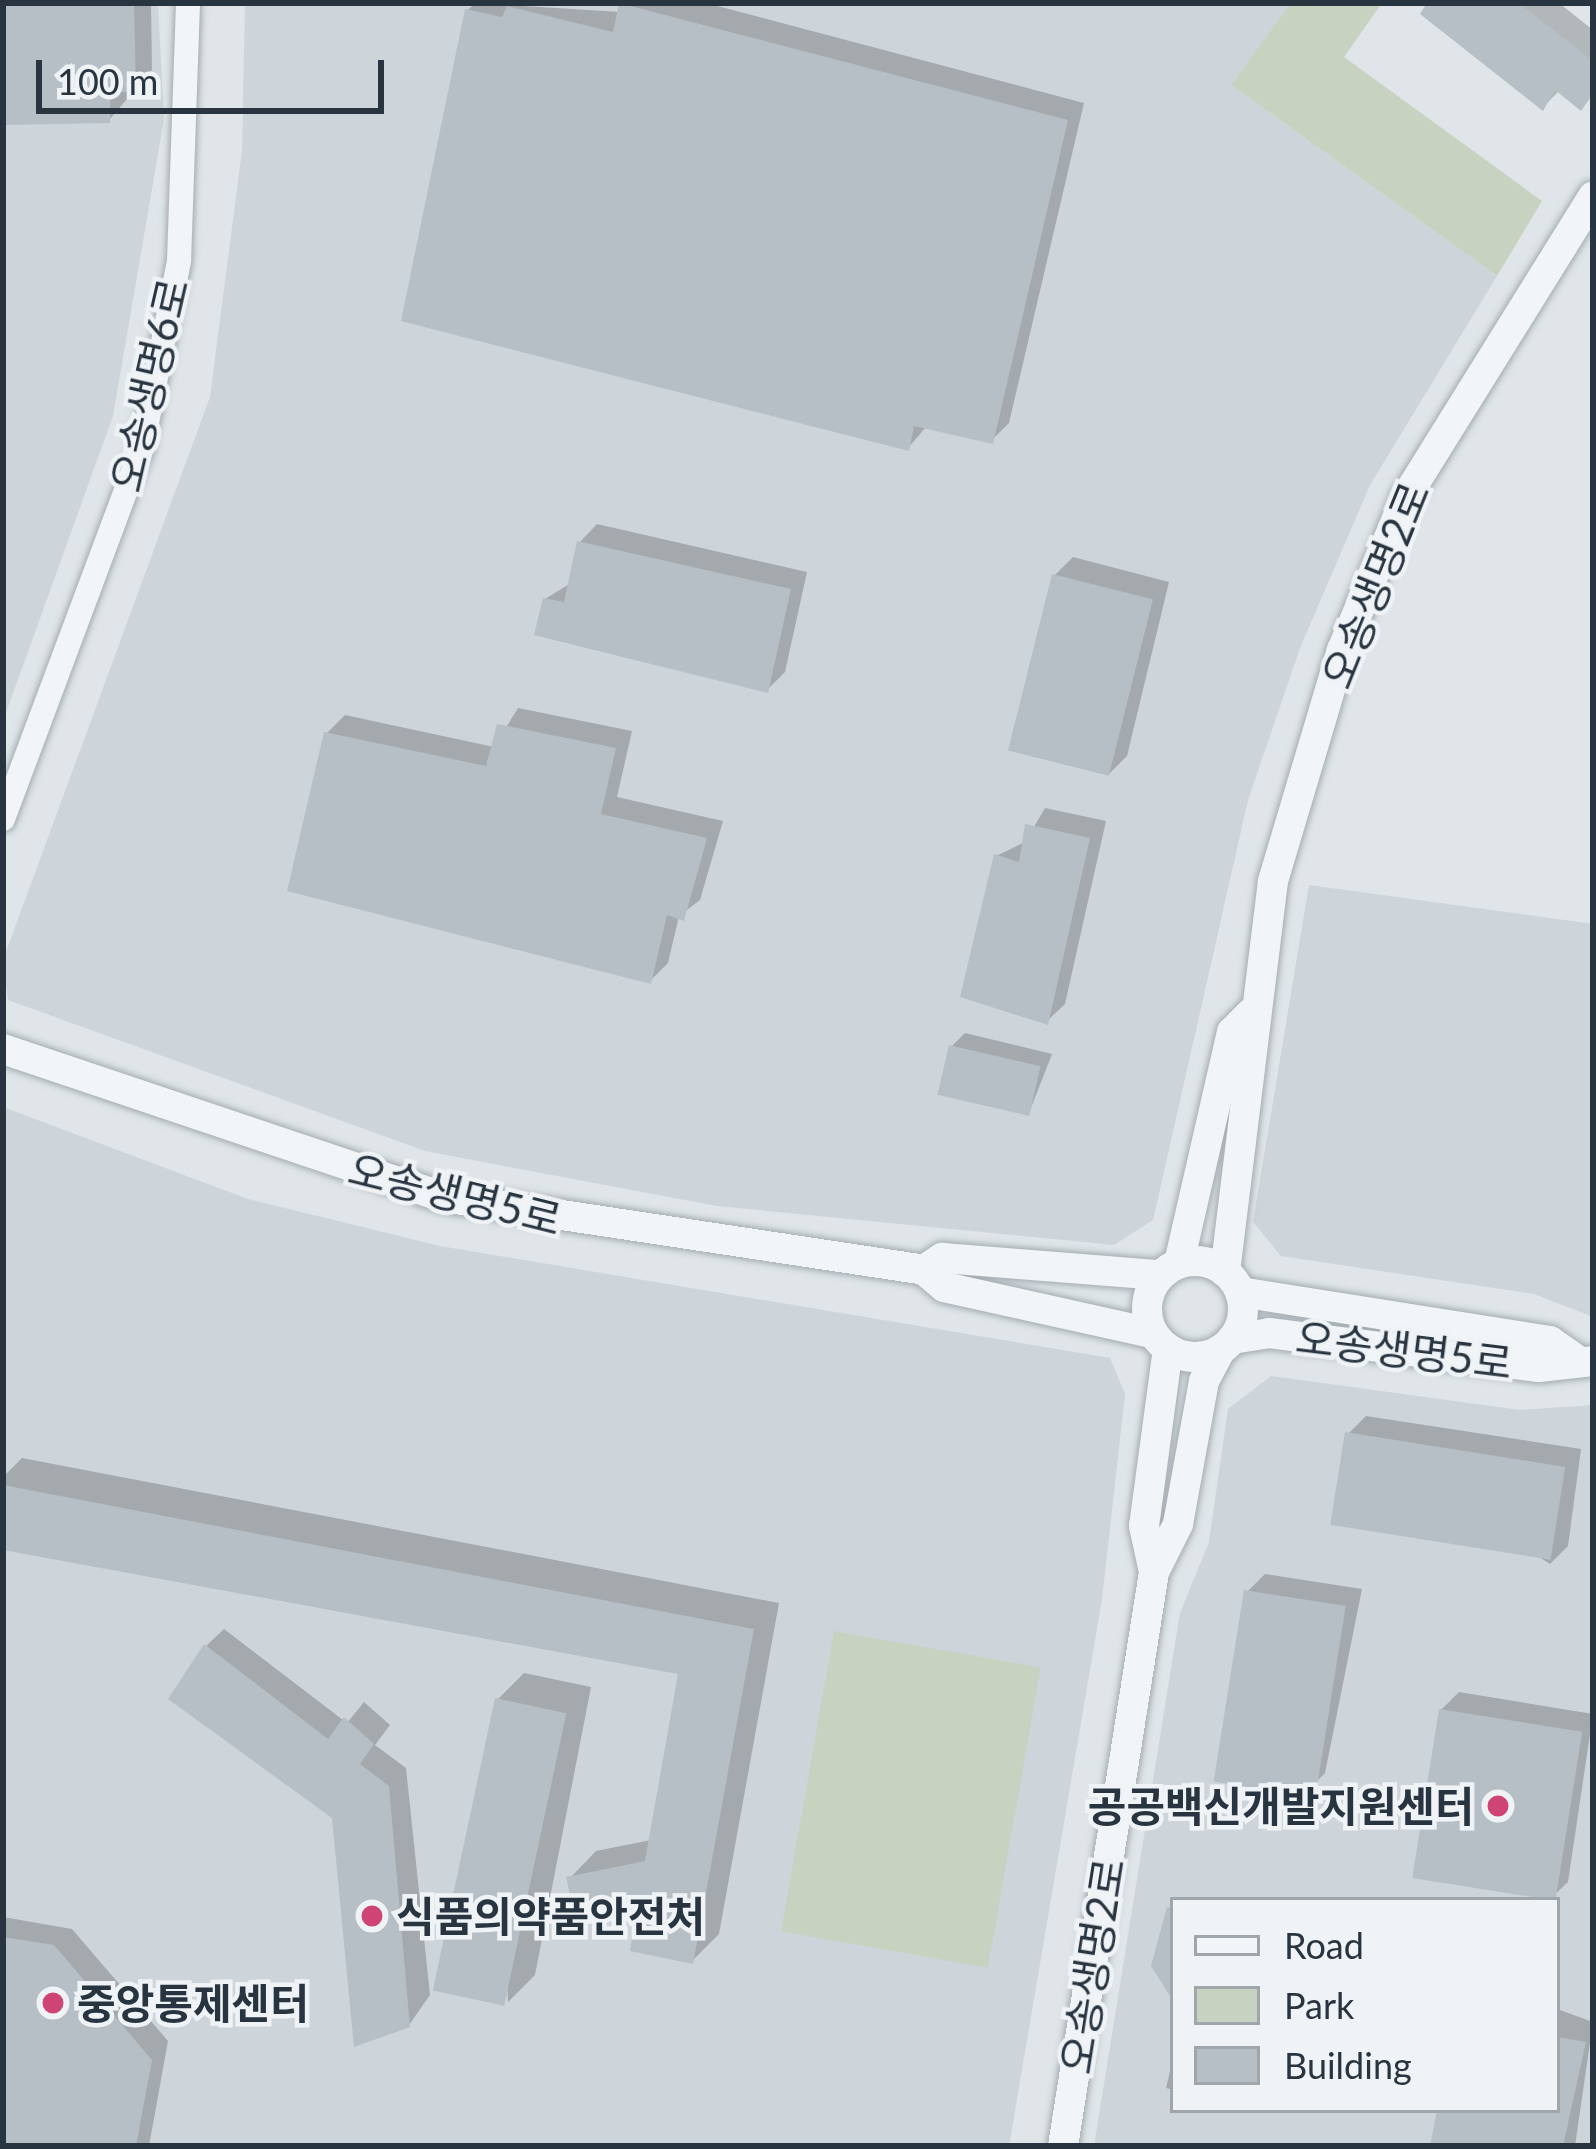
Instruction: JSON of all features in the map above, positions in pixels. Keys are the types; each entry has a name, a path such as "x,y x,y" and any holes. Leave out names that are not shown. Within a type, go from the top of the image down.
{"street":[{"name":"오송생명6로","path":"3,819 142,448 178,261 188,3"},
{"name":"오송생명2로","path":"1063,2146 1154,1572 1178,1524 1204,1381 1226,1345 1258,1040 1251,1013 1273,881 1371,580 1490,348 1593,196"},
{"name":"오송생명2로","path":"1154,1572 1144,1526 1160,1341 1147,1303 1169,1269 1232,1033 1251,1013"},
{"name":"오송생명5로","path":"3,1049 442,1197 924,1270 944,1287 1160,1341 1226,1345 1269,1333 1539,1367 1585,1360"},
{"name":"오송생명5로","path":"924,1270 942,1258 1169,1269 1550,1341 1585,1360"}],"shaded area":[{"path":"3,3 158,3 164,119 113,416 3,721"},
{"path":"245,3 1291,3 1232,86 1497,276 1370,485 1300,648 1248,800 1153,1220 1114,1245 717,1206 425,1151 8,1000 3,960 210,397 242,151"},
{"path":"1309,885 1593,924 1593,1317 1534,1294 1281,1256 1253,1222"},
{"path":"3,1107 248,1199 440,1246 1110,1358 1125,1394 1102,1599 1009,2146 3,2146"},
{"path":"1271,1376 1520,1410 1593,1405 1593,2146 1094,2146 1180,1613 1209,1542 1228,1409"}],"green space":[{"path":"1291,3 1382,3 1344,57 1542,201 1497,276 1231,85"},
{"path":"834,1631 1041,1667 988,1968 781,1931"}],"building":[{"path":"3,3 134,3 136,91 110,93 110,123 3,125"},
{"path":"619,3 1068,120 993,444 914,426 909,451 401,321 465,9 502,17 507,6 613,32"},
{"path":"1427,3 1519,3 1593,61 1593,94 1581,111 1555,90 1543,111 1420,14"},
{"path":"577,541 791,589 768,693 534,635 543,598 564,602"},
{"path":"1052,574 1153,599 1109,776 1008,751"},
{"path":"497,724 616,748 601,814 707,838 684,921 667,915 651,984 287,891 324,732 486,766"},
{"path":"1025,824 1090,838 1048,1025 960,997 994,854 1019,862"},
{"path":"949,1045 1041,1066 1029,1116 938,1095"},
{"path":"1345,1432 1565,1467 1551,1560 1330,1525"},
{"path":"3,1485 754,1629 693,1964 630,1951 638,1899 574,1912 566,1877 645,1861 678,1674 3,1550"},
{"name":"공공백신개발지원센터","path":"1244,1590 1346,1606 1315,1798 1214,1782"},
{"name":"식품의약품안전처","path":"204,1644 328,1739 344,1717 374,1744 360,1764 389,1786 410,2027 354,2047 332,1818 168,1699"},
{"path":"495,1698 566,1713 504,2006 433,1990"},
{"name":"공공백신개발지원센터","path":"1439,1709 1582,1732 1556,1897 1412,1878"},
{"path":"1167,1907 1170,1908 1170,1996 1151,1966"},
{"name":"중앙통제센터","path":"3,1937 54,1945 152,2060 136,2146 3,2146"},
{"path":"1560,2038 1586,2042 1563,2146 1430,2146 1436,2113 1560,2113"}],"place":[{"name":"공공백신개발지원센터","path":"1498,1806"},
{"name":"식품의약품안전처","path":"372,1916"},
{"name":"중앙통제센터","path":"53,2003"}]}
